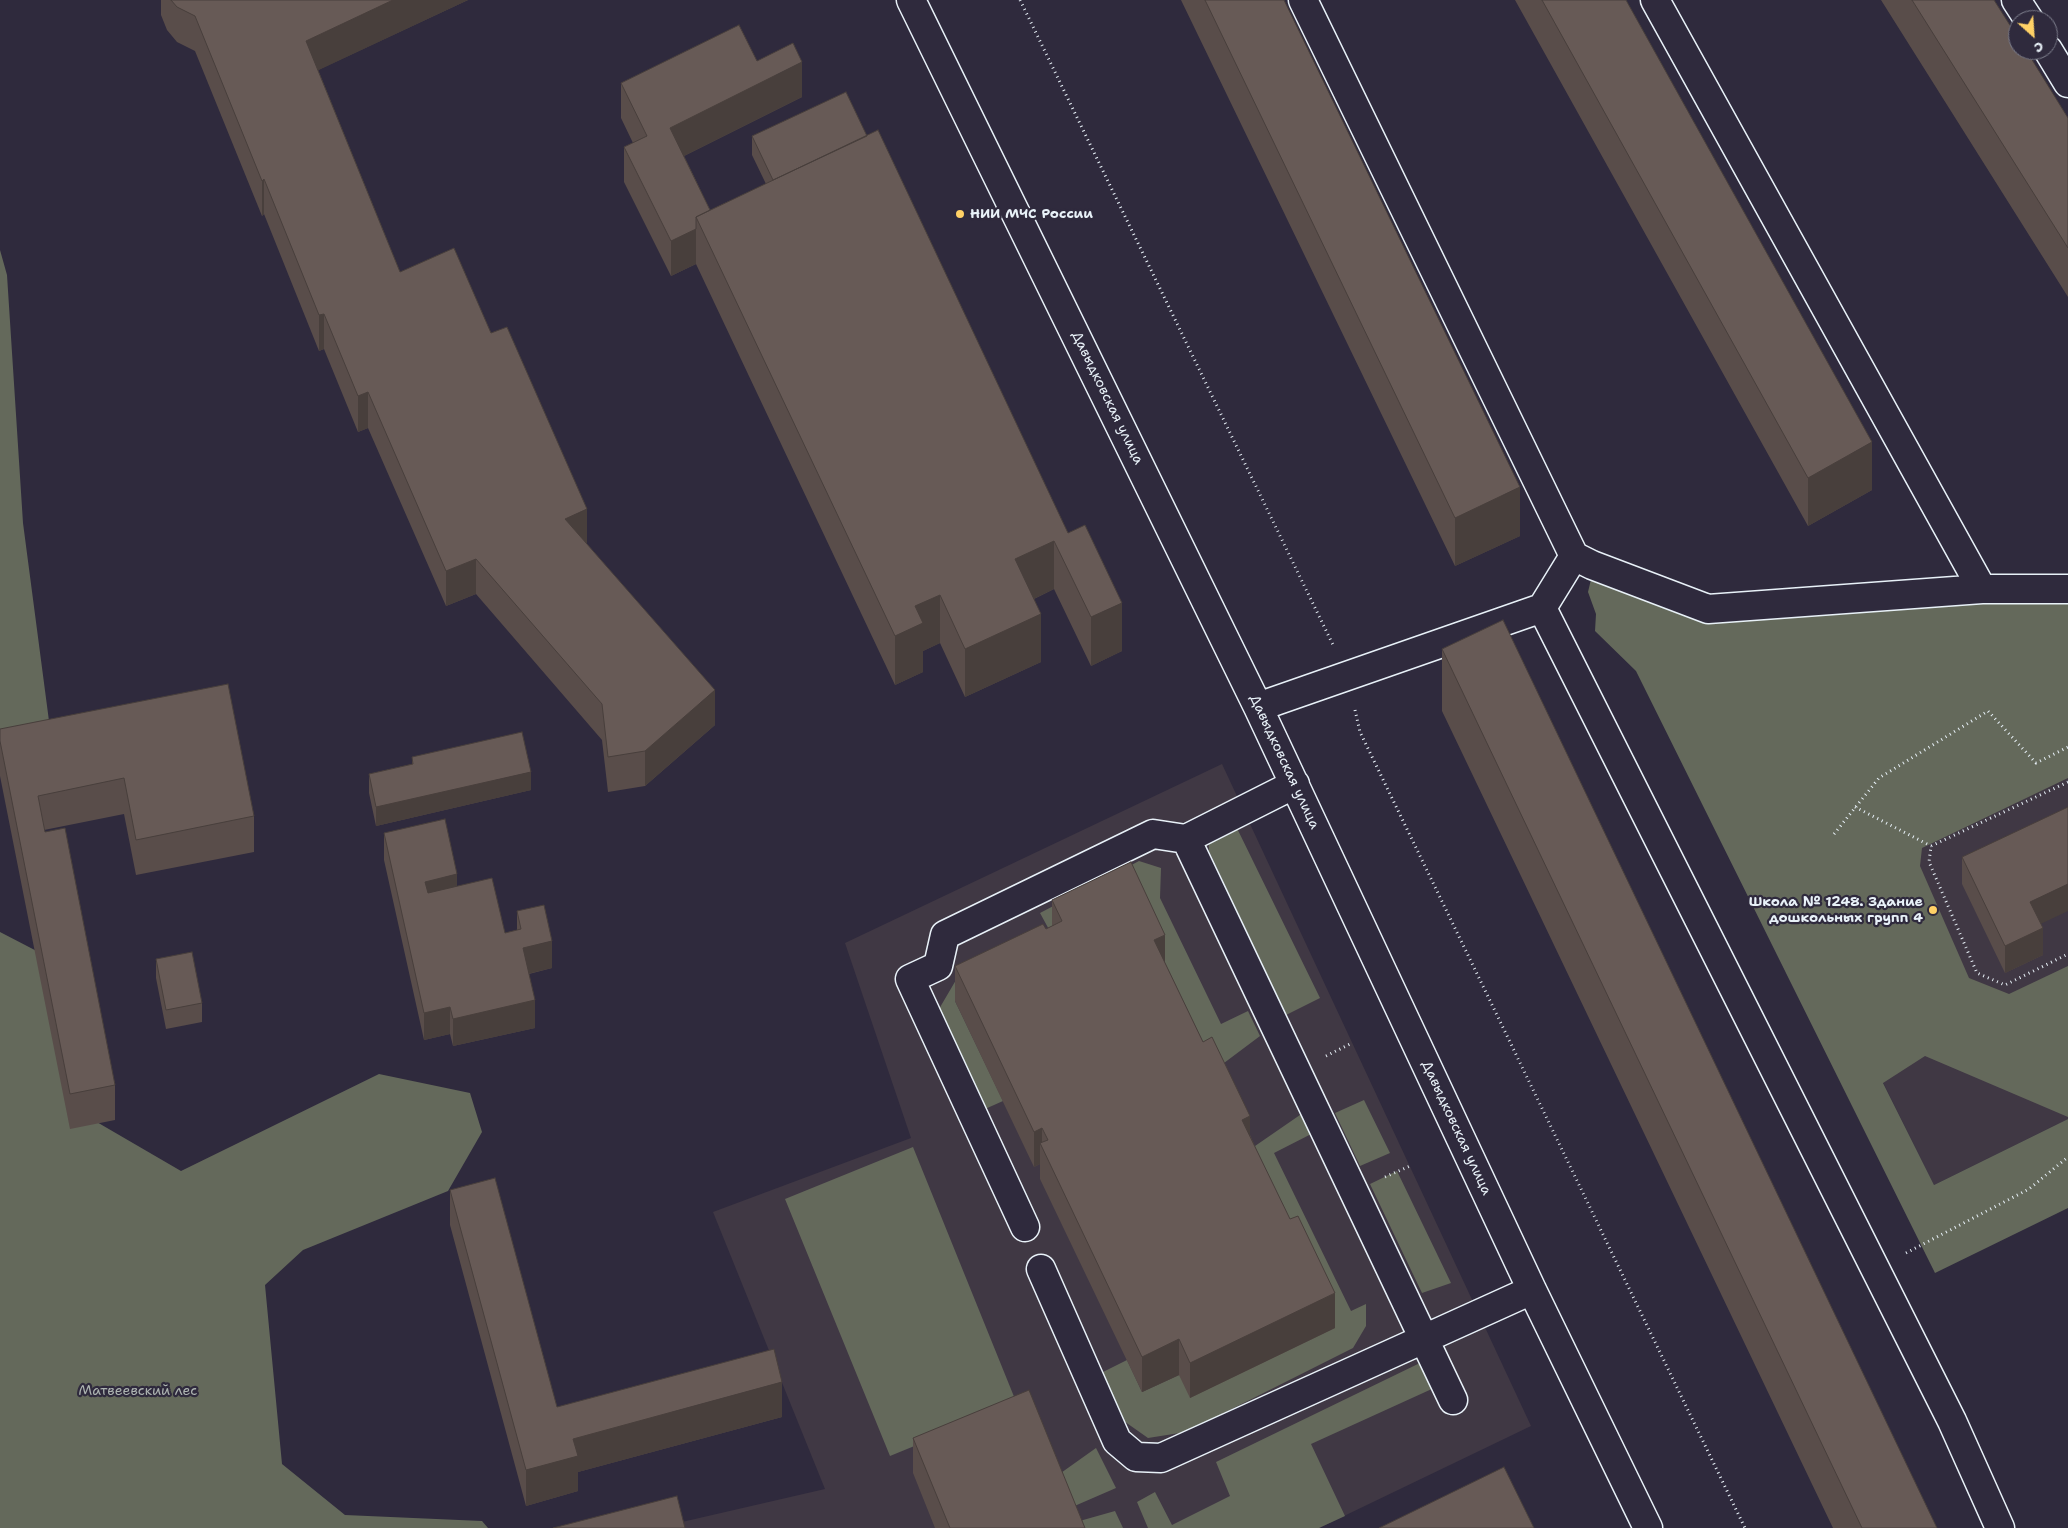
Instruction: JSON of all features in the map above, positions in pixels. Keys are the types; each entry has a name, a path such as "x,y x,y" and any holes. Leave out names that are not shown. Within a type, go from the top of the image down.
{"street":[{"name":"Давыдковская улица","path":"911,0 1258,706 1532,1290 1648,1528"},
{"path":"1304,0 1574,556 1592,565 1708,609 1982,590 2068,589"},
{"path":"1655,0 1982,590"},
{"path":"2054,60 2068,82"},
{"path":"1258,706 1542,608 1574,556"},
{"path":"1542,608 1952,1420 2000,1528"},
{"path":"1025,1227 910,979 938,966 945,935 1152,834 1186,839 1295,784"},
{"path":"1186,839 1453,1400"},
{"path":"1041,1269 1117,1441 1136,1457 1160,1458 1532,1290"}],"path":[{"path":"1020,0 1348,675 1360,732 1745,1528"},
{"path":"1834,834 1879,778 1988,711 2036,763 2068,747"},
{"path":"1931,846 2068,782"},
{"path":"1856,807 1931,846"},
{"path":"1931,846 1929,862 1977,973 2005,985 2068,954"},
{"path":"1876,1269 2029,1189 2068,1157"}],"shaded area":[{"name":"Школа № 1248. Здание дошкольных групп 4","path":"2068,696 2068,1119 1934,1185 1712,738"},
{"path":"1222,764 1531,1426 1319,1528 656,1528 825,1489 713,1212 911,1138 845,943"}],"green space":[{"path":"0,250 7,275 23,523 49,721 0,760"},
{"path":"1593,571 1704,613 2068,593 2068,778 1922,848 1920,866 1969,978 2009,994 2068,966 2068,1117 1925,1056 1883,1083 1934,1185 2068,1119 2068,1208 1935,1273 1636,671 1595,631 1596,614 1588,592"},
{"path":"1231,816 1320,998 1286,1015 1209,851 1208,827"},
{"path":"1139,861 1161,868 1160,898 1221,1024 1248,1011 1260,1036 1212,1072 955,1001 1003,1101 985,1109 939,1009 956,980 1052,935 1040,913"},
{"name":"Матвеевский лес","path":"0,932 54,960 83,1114 181,1171 379,1074 470,1093 482,1132 448,1191 303,1250 265,1285 282,1464 345,1515 482,1521 488,1528 0,1528"},
{"path":"1364,1100 1390,1153 1360,1166 1335,1113"},
{"path":"1313,1106 1323,1128 1274,1153 1351,1311 1366,1304 1366,1326 1353,1348 1186,1432 1148,1438 1121,1419 1099,1374 1127,1360 1142,1392 1179,1375 1242,1155"},
{"path":"913,1147 1017,1404 890,1456 785,1199"},
{"path":"1397,1171 1451,1283 1422,1293 1370,1184"},
{"path":"1422,1362 1434,1388 1311,1444 1345,1516 1319,1528 1148,1528 1137,1502 1155,1492 1172,1525 1230,1496 1216,1462"},
{"path":"1096,1448 1116,1488 1063,1511 1051,1480"},
{"path":"1115,1511 1123,1528 1070,1528 1069,1524"}],"building":[{"path":"171,0 393,0 306,41 400,272 454,248 491,333 507,327 587,509 565,519 715,690 645,751 608,757 602,704 476,559 446,571 368,392 358,396 324,314 319,315 195,16 177,7"},
{"path":"1205,0 1284,0 1520,487 1455,518"},
{"path":"1542,0 1626,0 1872,442 1808,478"},
{"path":"1912,0 1994,0 2008,22 2008,60 2032,60 2068,118 2068,248"},
{"path":"739,25 757,61 793,43 802,62 670,128 710,210 696,217 696,229 671,241 624,147 647,136 621,83"},
{"path":"846,92 867,136 773,180 752,136"},
{"path":"878,130 1068,533 1085,525 1122,603 1091,617 1054,541 1015,559 1041,614 965,649 940,595 915,606 923,623 895,636 696,217"},
{"path":"1503,620 1937,1528 1862,1528 1442,649"},
{"path":"228,684 254,816 136,840 124,778 38,796 45,832 65,828 115,1085 70,1094 0,741 0,729"},
{"path":"522,732 531,772 376,807 369,774 413,764 412,757"},
{"path":"2068,807 2068,884 2030,902 2043,928 2005,946 1962,857"},
{"path":"445,819 457,874 425,882 428,893 492,878 505,933 521,929 517,911 544,905 552,941 523,948 535,1000 453,1019 450,1007 424,1013 384,833"},
{"path":"1131,862 1165,935 1154,940 1203,1042 1212,1037 1250,1116 1242,1120 1290,1219 1298,1216 1335,1293 1190,1363 1179,1339 1142,1357 1040,1143 1048,1140 1042,1128 1034,1132 955,966 1043,924 1046,929 1062,921 1052,900"},
{"path":"192,952 202,1003 166,1010 156,959"},
{"path":"495,1178 557,1407 774,1349 782,1382 573,1439 578,1456 526,1470 450,1190"},
{"path":"1029,1390 1085,1528 950,1528 913,1438"},
{"path":"1504,1467 1534,1528 1379,1528"},
{"path":"677,1496 685,1528 553,1528"}],"place":[{"name":"НИИ МЧС России","path":"960,214"},
{"name":"Школа № 1248. Здание дошкольных групп 4","path":"1933,910"}]}
